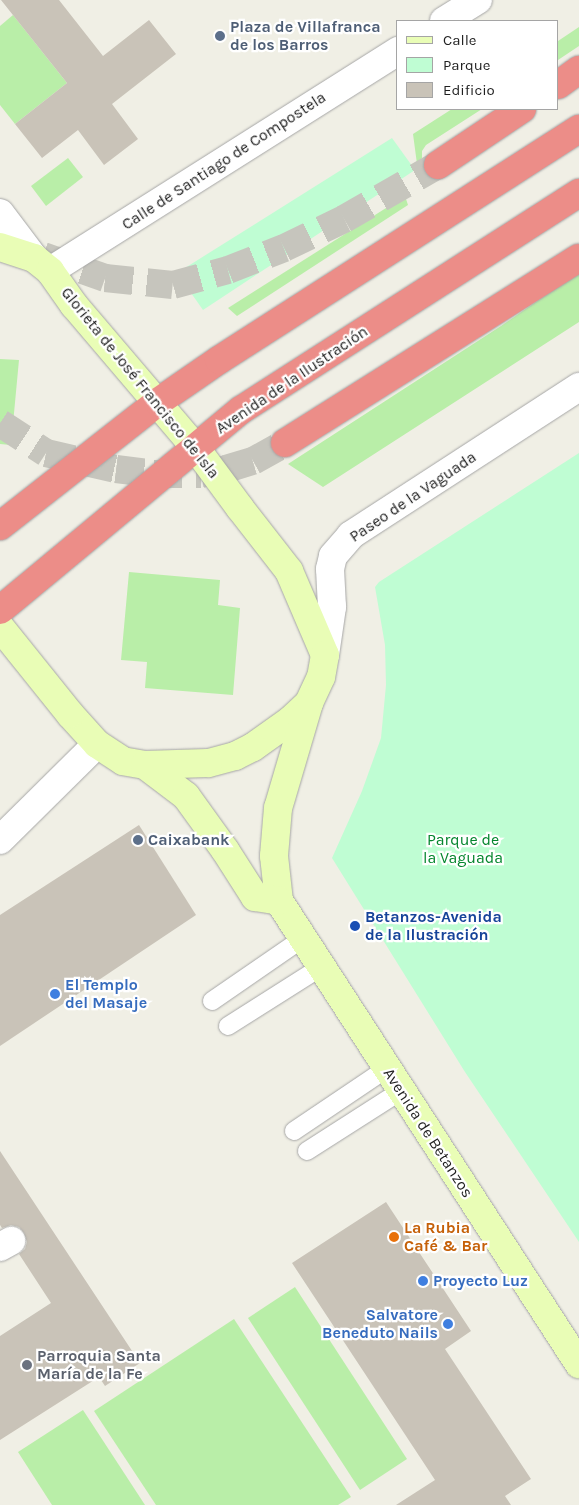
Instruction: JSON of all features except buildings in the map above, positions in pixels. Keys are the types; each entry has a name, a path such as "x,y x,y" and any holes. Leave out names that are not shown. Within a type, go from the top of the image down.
{"highway":[{"path":"559,84 579,70"},
{"path":"438,165 520,110"},
{"path":"0,526 158,402 219,360 579,129"},
{"name":"Avenida de la Ilustración","path":"0,610 241,410 579,193"},
{"path":"285,444 579,258"}],"street":[{"path":"446,20 478,0"},
{"name":"Calle de Santiago de Compostela","path":"42,264 396,51"},
{"path":"0,213 42,264"},
{"path":"0,247 42,264"},
{"name":"Glorieta de José Francisco de Isla","path":"42,264 74,305 195,447 289,571 325,655"},
{"name":"Paseo de la Vaguada","path":"325,655 332,608 330,569 333,556 351,535 579,388"},
{"path":"0,627 70,714 97,744 123,761 145,765 208,763 235,756 270,736 309,703 321,677 325,655"},
{"name":"Avenida de Betanzos","path":"309,703 278,808 274,856 279,901 393,1080 579,1364"},
{"path":"0,840 97,744"},
{"path":"145,765 186,796 225,850 255,897 279,901"}],"lane":[{"path":"212,1001 302,939"},
{"path":"228,1026 321,967"},
{"path":"294,1131 393,1080"},
{"path":"307,1151 393,1080"}],"green space":[{"path":"13,15 67,83 15,124 0,105 0,26"},
{"path":"579,27 579,46 559,59 559,40"},
{"path":"450,110 480,110 426,145 422,151 422,158 417,164 413,134"},
{"path":"392,138 415,170 203,310 177,273"},
{"path":"68,158 83,177 46,206 31,186"},
{"path":"405,196 408,205 237,316 228,308"},
{"path":"579,272 579,322 323,487 288,464 501,326"},
{"path":"0,359 19,360 11,445 0,444"},
{"name":"Parque de la Vaguada","path":"579,453 579,1242 465,1072 332,858 362,791 381,738 386,685 385,645 375,587 379,582"},
{"path":"129,572 220,580 218,605 240,608 233,695 145,688 147,662 121,660"},
{"path":"295,1287 407,1459 360,1490 248,1318"},
{"path":"234,1319 351,1497 338,1505 156,1505 94,1411"},
{"path":"83,1410 145,1505 52,1505 18,1452"}],"tunnel":[{"path":"43,256 105,278 173,285 228,270 284,248 344,219 438,165"},
{"path":"0,423 46,453 116,469 154,474 201,474 226,469 253,461 285,443"}],"place":[{"name":"Plaza de Villafranca de los Barros","path":"220,36"},
{"name":"Caixabank","path":"138,840"},
{"name":"Betanzos-Avenida de la Ilustración","path":"355,926"},
{"name":"El Templo del Masaje","path":"55,994"},
{"name":"La Rubia Café & Bar","path":"394,1237"},
{"name":"Proyecto Luz","path":"423,1281"},
{"name":"Salvatore Beneduto Nails","path":"448,1324"},
{"name":"Parroquia Santa María de la Fe","path":"27,1365"}]}
